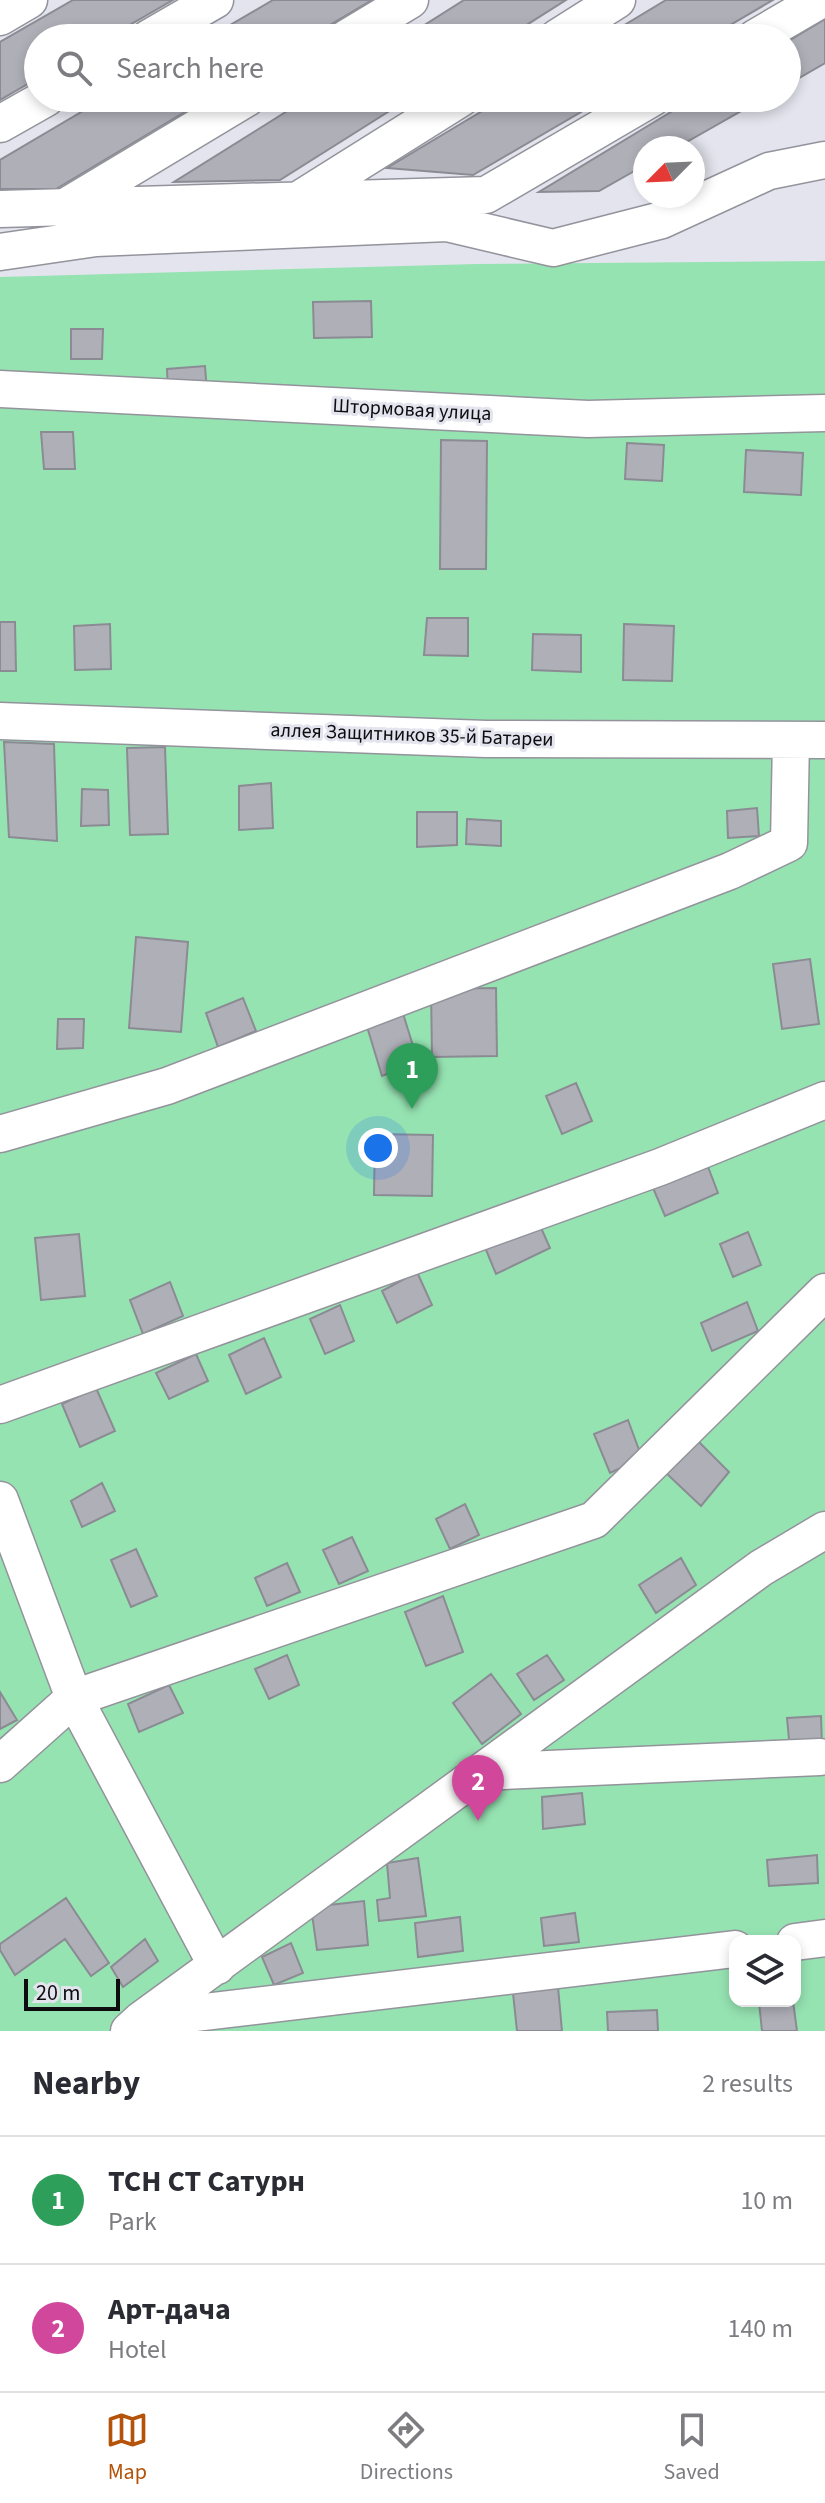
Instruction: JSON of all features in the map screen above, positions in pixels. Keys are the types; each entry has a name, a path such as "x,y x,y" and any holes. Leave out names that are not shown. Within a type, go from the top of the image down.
{"street":[{"path":"0,17 29,0"},
{"path":"173,24 215,0"},
{"path":"370,24 410,0"},
{"path":"579,24 617,0"},
{"path":"779,24 820,0"},
{"path":"0,124 24,110"},
{"path":"66,207 224,112"},
{"path":"298,200 439,112"},
{"path":"0,209 486,195 628,112"},
{"path":"0,252 96,238 447,223 553,248 662,220 769,171 825,160"},
{"name":"Штормовая улица","path":"0,389 588,419 825,413"},
{"name":"аллея Защитников 35-й Батареи","path":"0,721 486,739 808,740"},
{"path":"0,1134 167,1086 716,876 789,843 808,740"},
{"path":"0,1405 660,1167 825,1100"},
{"path":"0,1764 74,1698 594,1520 825,1292"},
{"path":"0,1500 74,1698 217,1966"},
{"path":"135,2025 761,1568 825,1530"},
{"path":"482,1772 820,1757"},
{"path":"801,1941 825,1938"},
{"path":"135,2025 729,1950"}],"green space":[{"path":"825,261 825,2031 0,2031 0,277 477,264"}],"building":[{"path":"73,0 173,0 131,24 31,24"},
{"path":"273,0 372,0 332,24 232,24"},
{"path":"464,0 566,0 528,24 426,24"},
{"path":"666,0 773,0 732,24 626,24"},
{"path":"825,19 825,63 801,77 801,34"},
{"path":"24,28 24,86 0,100 0,42"},
{"path":"81,112 185,112 56,189 0,189 0,160"},
{"path":"286,112 388,112 280,180 174,182"},
{"path":"481,112 581,112 473,175 387,168"},
{"path":"671,112 739,112 697,136 633,136 633,172 599,191 539,192"},
{"path":"371,301 372,337 314,338 313,302"},
{"path":"71,329 103,329 102,359 71,359"},
{"path":"205,366 207,392 168,393 167,369"},
{"path":"41,432 73,432 75,469 44,469"},
{"path":"441,440 487,441 486,569 440,569"},
{"path":"627,443 664,445 662,481 625,479"},
{"path":"746,450 803,453 801,495 744,492"},
{"path":"427,618 468,618 468,656 424,655"},
{"path":"0,622 15,622 16,671 0,671"},
{"path":"110,624 111,669 75,670 74,626"},
{"path":"624,624 674,626 672,681 623,680"},
{"path":"533,634 581,635 581,672 532,670"},
{"path":"4,742 54,744 57,841 9,837"},
{"path":"165,747 168,834 130,835 127,748"},
{"path":"271,783 273,828 239,830 239,786"},
{"path":"82,789 108,790 109,825 81,826"},
{"path":"757,808 759,836 728,838 727,811"},
{"path":"417,812 457,812 457,845 417,847"},
{"path":"467,819 501,821 501,846 466,844"},
{"path":"136,937 188,942 181,1032 129,1028"},
{"path":"810,959 819,1024 782,1029 773,964"},
{"path":"496,988 497,1056 432,1057 431,989"},
{"path":"243,998 256,1031 218,1047 206,1013"},
{"path":"401,1007 418,1062 382,1076 365,1020"},
{"path":"58,1019 84,1019 83,1048 57,1049"},
{"path":"576,1083 592,1121 562,1134 546,1096"},
{"path":"375,1134 433,1135 432,1196 374,1195"},
{"path":"705,1159 718,1193 665,1216 650,1181"},
{"path":"538,1221 550,1248 496,1274 484,1245"},
{"path":"748,1232 761,1265 733,1277 720,1244"},
{"path":"79,1234 85,1296 41,1300 35,1238"},
{"path":"417,1272 432,1305 397,1323 382,1291"},
{"path":"170,1282 183,1316 143,1334 130,1300"},
{"path":"747,1302 758,1331 712,1351 701,1323"},
{"path":"340,1305 354,1341 325,1354 310,1319"},
{"path":"264,1338 281,1377 246,1394 229,1355"},
{"path":"196,1354 208,1381 169,1399 156,1373"},
{"path":"96,1388 115,1431 80,1447 62,1404"},
{"path":"628,1420 642,1458 610,1473 594,1434"},
{"path":"695,1438 729,1472 701,1506 666,1473"},
{"path":"102,1483 115,1511 82,1527 71,1501"},
{"path":"465,1504 479,1535 450,1549 436,1519"},
{"path":"352,1537 368,1571 339,1584 323,1550"},
{"path":"136,1549 157,1596 131,1607 111,1560"},
{"path":"681,1558 696,1585 656,1613 639,1585"},
{"path":"287,1563 300,1592 267,1606 255,1578"},
{"path":"443,1596 463,1652 426,1666 405,1612"},
{"path":"287,1655 299,1685 269,1699 255,1669"},
{"path":"547,1655 564,1680 534,1700 517,1674"},
{"path":"491,1674 521,1714 482,1744 453,1703"},
{"path":"169,1685 183,1713 139,1732 128,1704"},
{"path":"0,1692 17,1720 0,1729"},
{"path":"821,1716 822,1747 790,1750 787,1718"},
{"path":"582,1793 585,1824 543,1829 542,1797"},
{"path":"817,1855 818,1883 769,1886 767,1860"},
{"path":"418,1858 426,1916 379,1921 377,1900 390,1898 387,1863"},
{"path":"66,1898 109,1963 91,1976 65,1939 15,1975 0,1950 0,1944"},
{"path":"364,1901 368,1945 317,1950 311,1907"},
{"path":"575,1913 579,1942 544,1946 541,1918"},
{"path":"460,1917 463,1951 418,1957 415,1923"},
{"path":"145,1939 158,1961 123,1987 111,1967"},
{"path":"291,1943 303,1973 274,1985 262,1957"},
{"path":"558,1987 562,2031 517,2031 513,1993"},
{"path":"760,2007 794,2007 797,2031 762,2031"},
{"path":"657,2010 658,2031 608,2031 607,2012"}],"place":[{"name":"ТСН СТ Сатурн","path":"412,1109"},
{"name":"Арт-дача","path":"478,1821"}]}
